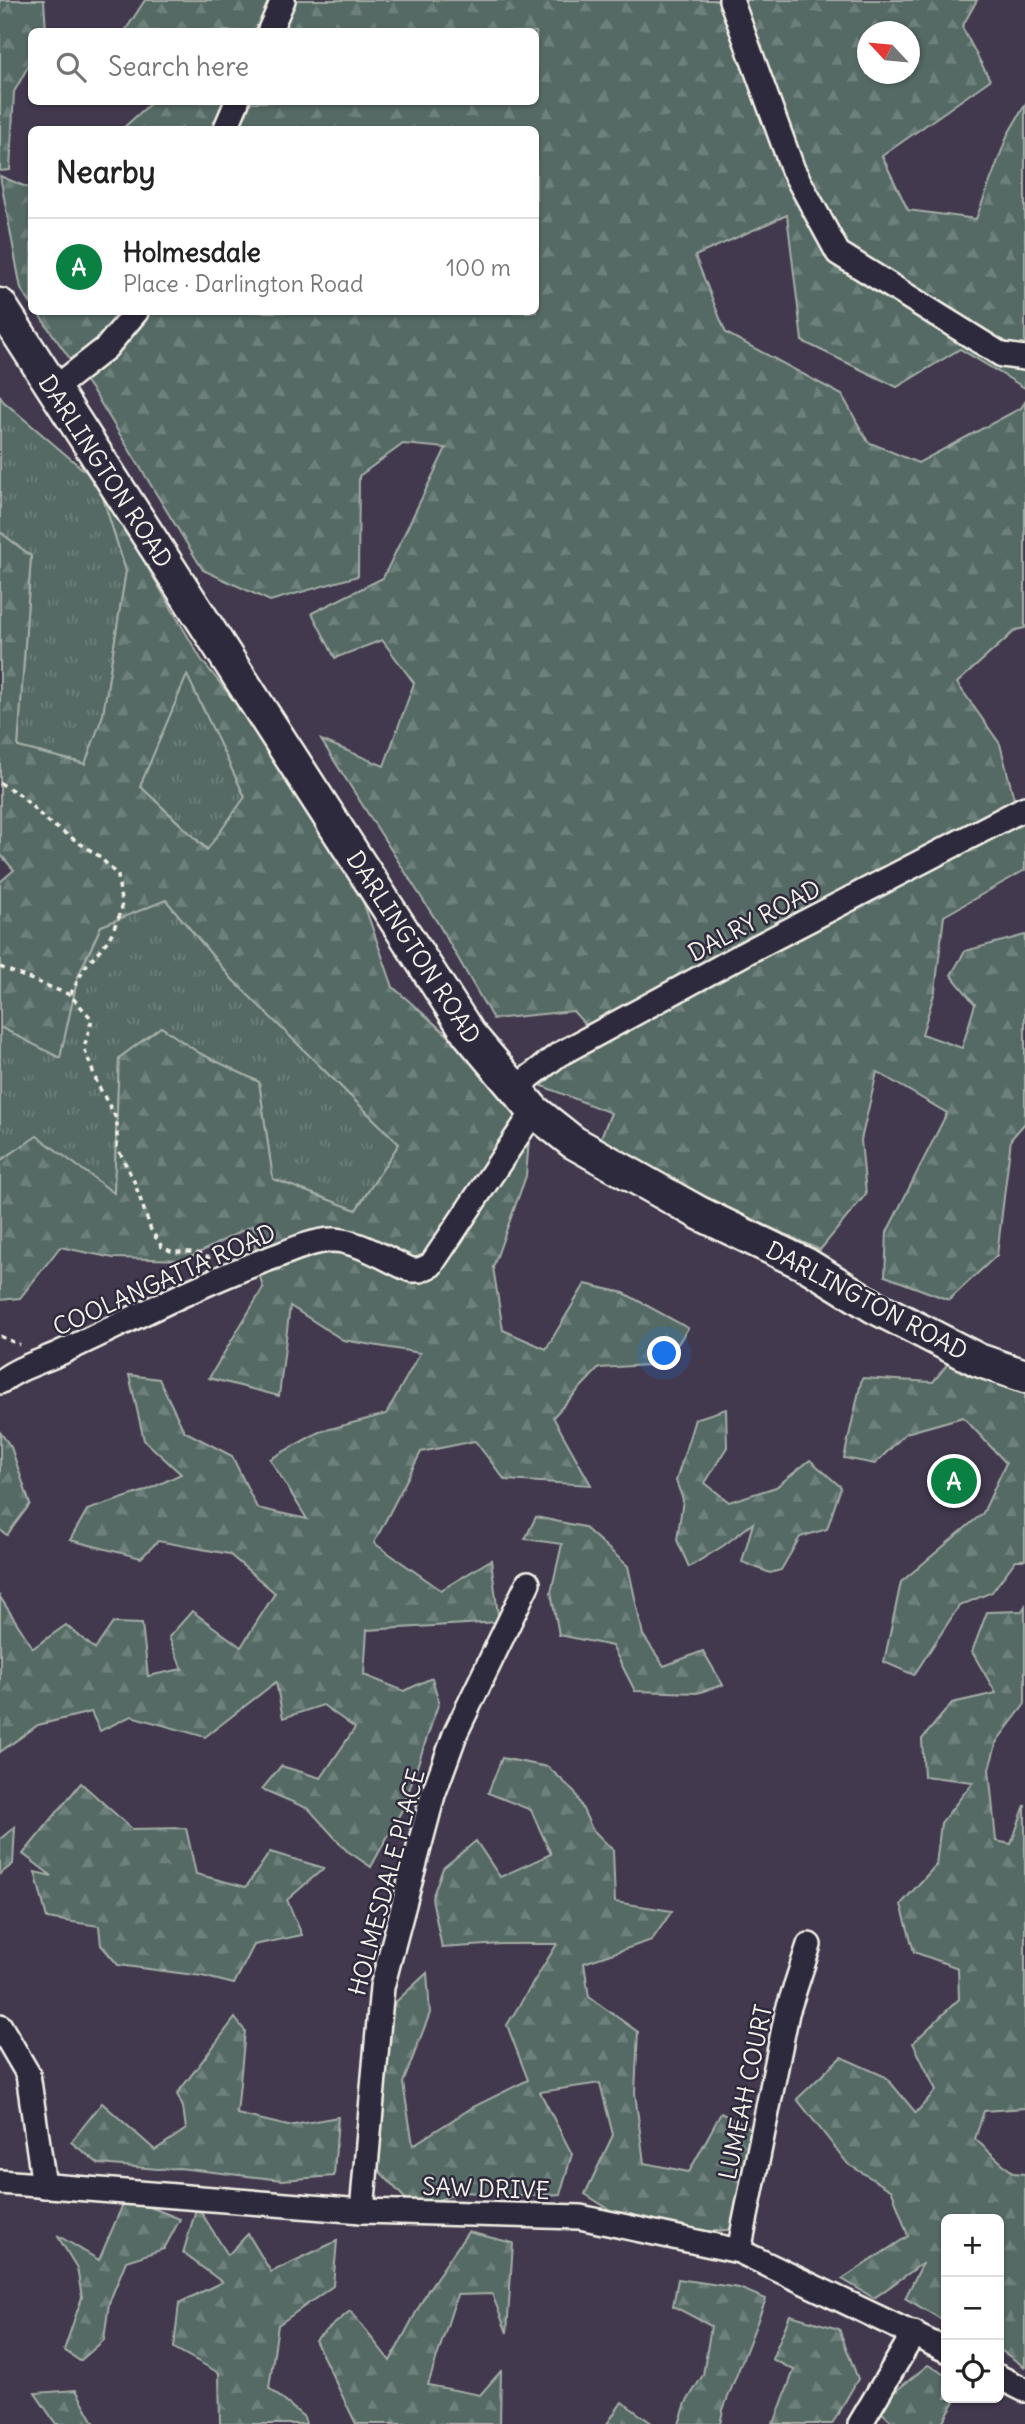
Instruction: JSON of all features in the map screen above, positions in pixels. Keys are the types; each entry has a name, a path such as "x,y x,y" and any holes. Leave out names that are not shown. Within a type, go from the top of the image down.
{"street":[{"path":"271,28 283,0"},
{"path":"731,0 793,170 838,253 1002,355 1025,358"},
{"path":"227,126 236,105"},
{"name":"DARLINGTON ROAD","path":"0,305 446,1000 469,1034 524,1100 573,1142 699,1213 807,1265 873,1307 978,1360 1025,1376"},
{"path":"54,389 106,348 134,315"},
{"name":"DALRY ROAD","path":"431,1265 524,1100 558,1055 751,950 1025,808"},
{"name":"COOLANGATTA ROAD","path":"0,1382 22,1368 60,1353 239,1269 313,1243 334,1240 351,1243 411,1270 420,1270 431,1265"},
{"name":"HOLMESDALE PLACE","path":"362,2211 382,1986 433,1795 456,1732 528,1583"},
{"name":"LUMEAH COURT","path":"738,2251 787,2013 809,1945"},
{"path":"0,2026 29,2074 44,2186"},
{"name":"SAW DRIVE","path":"0,2182 362,2211 580,2217 738,2251 941,2347"},
{"path":"860,2424 914,2333"},
{"path":"1004,2379 1025,2390"}],"path":[{"path":"0,783 19,794 48,822 99,856 118,877 122,909 109,939 85,967 69,995"},
{"path":"0,967 69,995 92,1019 84,1048 98,1085 117,1120 117,1147 134,1181 151,1230 162,1247 173,1252 194,1252 239,1269"}],"green space":[{"path":"0,0 44,0 46,28 28,28 28,66 14,92 10,170 0,171"},
{"path":"145,0 977,0 962,27 990,80 882,156 908,210 976,219 1008,134 1025,105 1025,388 960,349 897,387 802,341 787,215 695,256 726,333 842,395 868,442 918,463 1021,408 1025,402 1025,628 1016,630 957,683 1000,744 1020,822 1025,821 1025,870 944,916 935,991 922,1034 962,1048 975,1004 951,975 965,951 1025,935 1025,1123 1011,1139 997,1255 949,1300 885,1276 887,1232 947,1113 877,1072 861,1140 866,1194 820,1250 734,1211 599,1142 611,1113 542,1086 594,1034 573,1011 493,1019 439,925 321,740 384,766 414,683 382,640 335,658 312,613 383,578 446,448 403,444 359,476 358,576 270,601 203,570 97,397 39,315 539,315 539,126 125,126 149,105 539,105 539,28 127,28"},
{"path":"0,176 28,188 28,300 21,289"},
{"path":"0,395 3,401 98,482 126,571 103,715 86,764 18,747 31,556 0,532"},
{"path":"98,482 201,659 300,785 360,893 393,987 477,1061 531,1115 526,1176 493,1267 503,1330 546,1349 585,1284 624,1293 688,1328 665,1364 599,1368 553,1417 591,1485 505,1480 475,1441 421,1452 374,1543 441,1590 491,1560 499,1622 367,1630 364,1675 404,1691 432,1678 439,1702 403,1808 371,1867 346,1850 309,1809 262,1789 281,1766 321,1778 355,1728 323,1705 283,1718 276,1682 205,1737 131,1716 100,1731 91,1712 38,1725 0,1752 0,1597 33,1648 66,1625 95,1649 113,1623 142,1624 148,1676 182,1669 169,1637 192,1611 241,1647 275,1593 229,1554 158,1541 141,1558 70,1540 87,1510 145,1491 181,1474 144,1440 129,1375 159,1379 184,1431 232,1456 257,1508 307,1519 270,1459 319,1432 386,1414 420,1353 343,1340 290,1306 279,1396 209,1378 263,1288 256,1261 253,1225 185,1260 113,1258 60,1247 20,1298 0,1300 0,1161 37,1136 114,1193 119,1058 161,1027 199,1053 259,1082 273,1179 356,1210 399,1144 232,979 166,900 101,926 78,976 60,1058 0,1027 0,882 14,870 0,854 0,532 31,556 18,747 85,764 103,715 126,571","holes":["187,675 245,797 207,850 140,786"]},
{"path":"187,674 245,797 208,850 140,786"},
{"path":"166,900 232,979 399,1144 356,1210 273,1179 259,1082 199,1053 161,1027 119,1058 114,1194 37,1137 0,1161 0,1027 60,1057 78,976 101,926"},
{"path":"950,1361 1025,1387 1025,1560 1016,1560 992,1592 959,1606 914,1675 884,1662 901,1582 983,1513 1006,1463 963,1417 906,1433 875,1464 844,1458 862,1378 933,1382"},
{"path":"726,1409 727,1447 705,1483 729,1502 776,1487 810,1460 841,1487 827,1529 800,1537 781,1570 770,1573 742,1562 753,1523 689,1567 677,1540 683,1500 676,1481 695,1419"},
{"path":"0,1432 11,1447 30,1504 7,1535 0,1530"},
{"path":"536,1517 584,1527 628,1566 643,1635 664,1666 703,1651 723,1685 697,1693 635,1691 612,1646 559,1635 551,1592 562,1544 525,1539"},
{"path":"1025,1606 1025,1704 997,1741 989,1769 996,1841 1011,1844 1025,1805 1025,2108 984,2111 975,2139 1013,2173 1025,2174 1025,2367 1004,2352 1004,2214 941,2214 941,2319 905,2298 923,2263 874,2298 842,2279 908,2236 892,2191 848,2164 797,2099 841,2057 886,2077 916,2113 936,2090 913,2043 959,1999 958,1968 914,1952 901,1904 936,1865 941,1823 973,1782 924,1776 922,1739 952,1703 996,1693 972,1652 987,1612 1022,1611"},
{"path":"502,1758 548,1767 575,1792 592,1829 613,1850 615,1902 672,1911 652,1940 584,1963 589,1997 638,2032 635,2093 644,2163 689,2172 721,2113 754,2130 736,2229 696,2233 626,2220 585,2194 613,2135 600,2083 540,2092 572,2154 560,2194 534,2196 462,2192 414,2208 359,2149 388,2061 374,2022 427,1973 430,2013 403,2083 413,2145 473,2107 528,2080 507,2025 557,1944 442,1948 432,1898 443,1868 476,1841 500,1877 551,1854 531,1810 488,1793"},
{"path":"81,1783 132,1829 186,1828 196,1874 246,1887 270,1852 324,1868 287,1900 302,1935 254,1945 234,1984 202,1976 118,1965 101,1945 99,1926 47,1918 35,1872 52,1876 23,1854"},
{"path":"15,1827 13,1864 0,1874 0,1839"},
{"path":"235,2018 245,2031 237,2114 288,2126 338,2117 334,2176 282,2180 179,2168 99,2164 71,2142 102,2103 155,2150 186,2129 183,2107 177,2094"},
{"path":"123,2204 150,2207 180,2219 164,2249 126,2261 109,2303 104,2340 80,2361 64,2350 82,2297 77,2268 57,2235 99,2260"},
{"path":"197,2206 228,2255 248,2234 271,2272 337,2241 333,2286 278,2325 269,2388 304,2417 306,2424 220,2424 219,2373 174,2348 179,2303 222,2282 183,2253"},
{"path":"468,2232 513,2243 507,2333 492,2294 457,2295 428,2385 480,2395 501,2371 500,2424 356,2424 315,2340 350,2311 390,2361 428,2290"},
{"path":"678,2279 739,2288 766,2299 720,2424 679,2424 686,2403 703,2375 711,2326 673,2306"},
{"path":"790,2315 839,2329 858,2379 832,2424 771,2424 775,2421 794,2370 772,2359"},
{"path":"928,2365 941,2372 941,2403 954,2403 941,2424 894,2424 876,2407"},
{"path":"76,2390 95,2424 56,2424 35,2393"},
{"path":"622,2402 653,2424 607,2424"}],"place":[{"name":"Holmesdale","path":"954,1481"}]}
